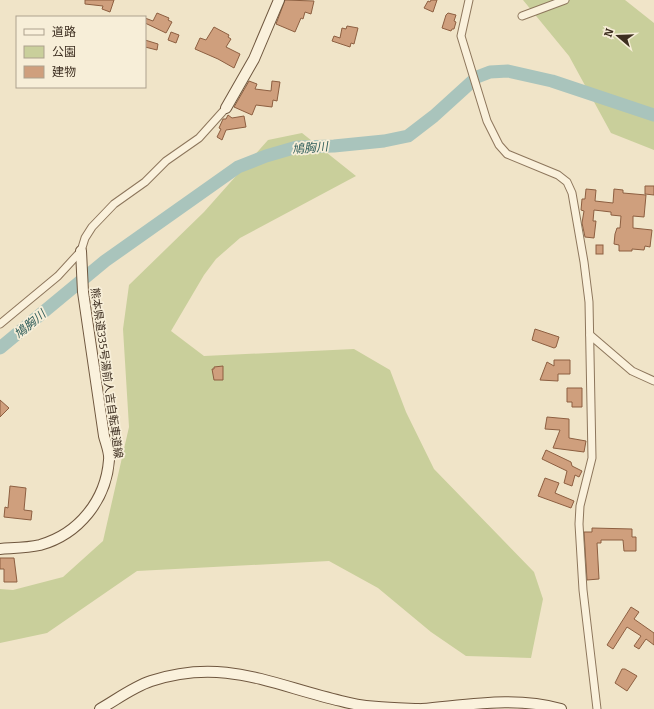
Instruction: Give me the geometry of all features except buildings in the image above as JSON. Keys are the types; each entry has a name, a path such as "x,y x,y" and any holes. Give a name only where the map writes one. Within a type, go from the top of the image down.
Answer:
{"street":[{"path":"0,324 50,285 81,251 85,238 92,227 114,204 145,182 166,161 199,138 226,108 254,58 279,0"},
{"path":"469,0 461,36 490,127 499,145 507,154 558,176 567,182 572,193 584,262 589,302 592,458 580,506 579,524 583,590 597,709"},
{"path":"522,16 564,0"},
{"name":"熊本県道335号湯前人吉自転車道線","path":"0,549 40,545 56,539 84,520 104,486 109,459 104,436 83,292 81,251"},
{"path":"590,335 632,371 654,381"},
{"path":"100,709 150,682 183,673 220,671 249,675 352,704 379,708 421,709 502,701 548,705 561,709"},
{"path":"352,704 362,709"}],"green space":[{"path":"523,0 625,0 654,23 654,150 611,133 569,56"},
{"path":"302,133 356,176 240,238 216,259 204,275 171,331 204,356 354,349 390,370 406,412 434,469 534,572 543,599 531,658 466,656 431,632 378,588 329,561 137,571 47,633 0,643 0,589 13,590 63,577 103,541 129,427 123,329 129,285 204,212 268,140"}],"waterway":[{"name":"鳩胸川","path":"0,348 105,261 238,167 266,156 297,147 334,146 384,141 408,136 434,116 477,77 490,72 508,71 552,81 654,115"}]}
